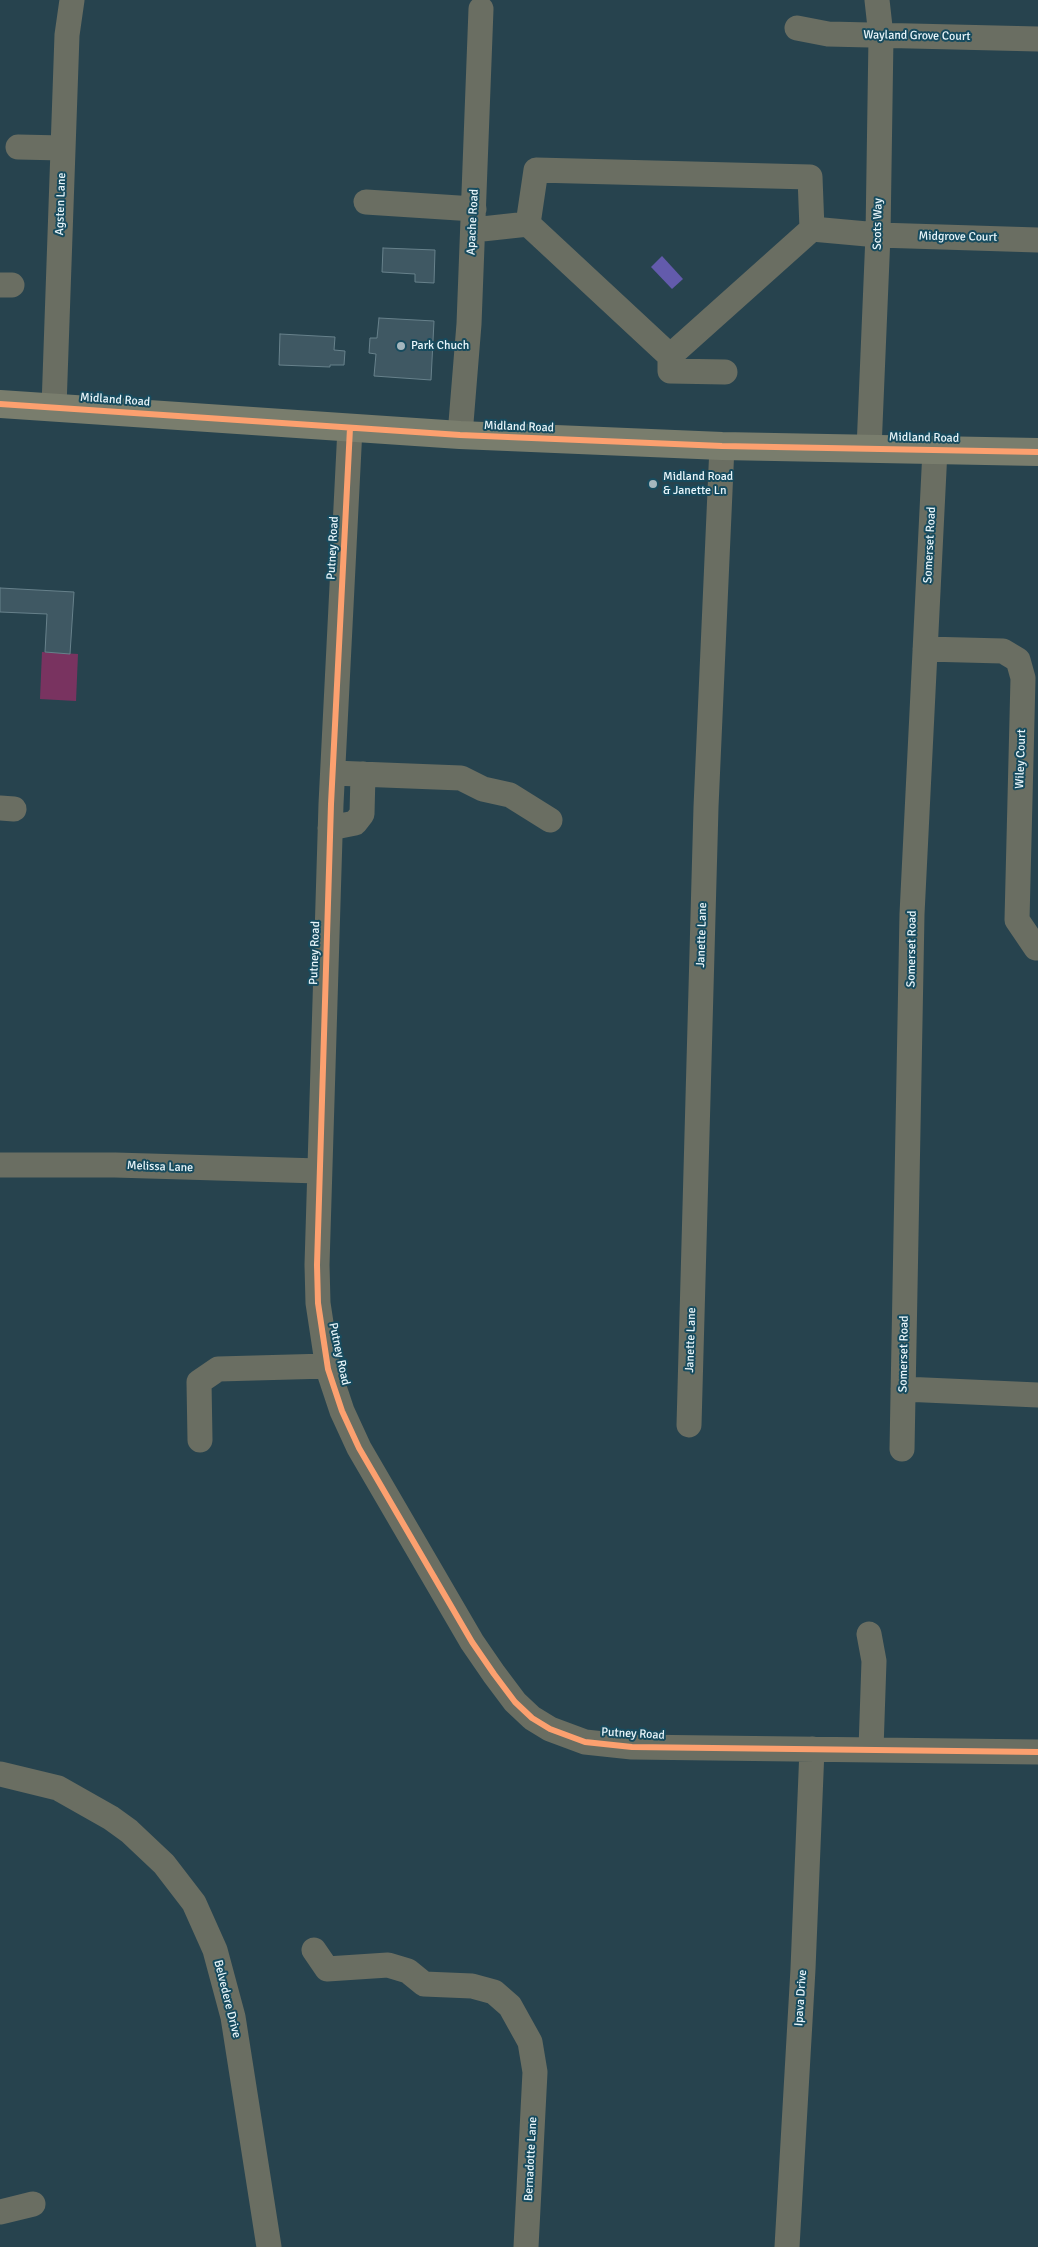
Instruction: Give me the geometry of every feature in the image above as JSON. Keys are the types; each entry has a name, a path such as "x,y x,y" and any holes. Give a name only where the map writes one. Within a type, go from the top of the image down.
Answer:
{"main road":[{"name":"Midland Road","path":"0,404 460,435 722,446 1038,452"}],"street":[{"name":"Agsten Lane","path":"54,407 63,148 68,35 72,0"},
{"name":"Scots Way","path":"869,449 878,235 881,36 877,0"},
{"name":"Apache Road","path":"460,435 474,219 481,8"},
{"name":"Wayland Grove Court","path":"797,28 828,34 1038,39"},
{"path":"18,147 63,148"},
{"path":"528,224 536,170 810,177 812,229 663,366"},
{"path":"366,202 474,219 528,224 663,366 725,372"},
{"name":"Midgrove Court","path":"812,229 878,235 1038,240"},
{"name":"Putney Road","path":"350,428 330,828 319,1171 318,1303 328,1366 342,1411 369,1465 472,1642 509,1695 532,1718 568,1737 609,1746 1038,1752"},
{"name":"Janette Lane","path":"689,1425 706,807 722,446"},
{"name":"Somerset Road","path":"902,1449 912,914 935,450"},
{"name":"Wiley Court","path":"925,649 1003,651 1018,660 1023,678 1017,920 1036,948"},
{"path":"333,773 461,778 483,789 510,795 550,820"},
{"path":"330,828 355,823 362,814 363,774"},
{"name":"Melissa Lane","path":"0,1165 115,1165 319,1171"},
{"path":"200,1440 200,1382 218,1369 328,1366"},
{"path":"903,1388 1038,1395"},
{"path":"869,1634 874,1660 871,1749"},
{"name":"Ipava Drive","path":"787,2247 803,1969 812,1749"},
{"name":"Belvedere Drive","path":"0,1774 58,1788 111,1818 129,1831 164,1864 194,1903 215,1950 234,2017 269,2247"},
{"name":"Bernadotte Lane","path":"314,1950 327,1969 388,1966 408,1971 424,1984 472,1986 494,1992 510,2006 530,2042 535,2072 526,2247"},
{"path":"0,2212 33,2204"}],"shaded area":[{"path":"662,256 683,279 672,289 651,267"},
{"path":"42,652 78,654 76,701 40,699"}],"building":[{"path":"383,248 435,250 434,283 415,282 415,274 382,272"},
{"name":"Park Chuch","path":"379,318 434,321 431,380 374,376 376,354 369,353 370,338 377,338"},
{"path":"280,334 335,337 334,350 345,351 344,365 330,365 330,367 279,365"},
{"path":"0,588 74,592 70,654 45,652 47,614 0,612"}],"cycle path":[{"path":"0,404 460,435 722,446 1038,452"},
{"path":"350,428 331,804 317,1265 318,1303 328,1369 342,1411 359,1448 472,1642 515,1702 532,1718 550,1729 585,1742 632,1747 1038,1752"}],"place":[{"name":"Park Chuch","path":"401,346"},
{"name":"Midland Road & Janette Ln","path":"653,484"}]}
